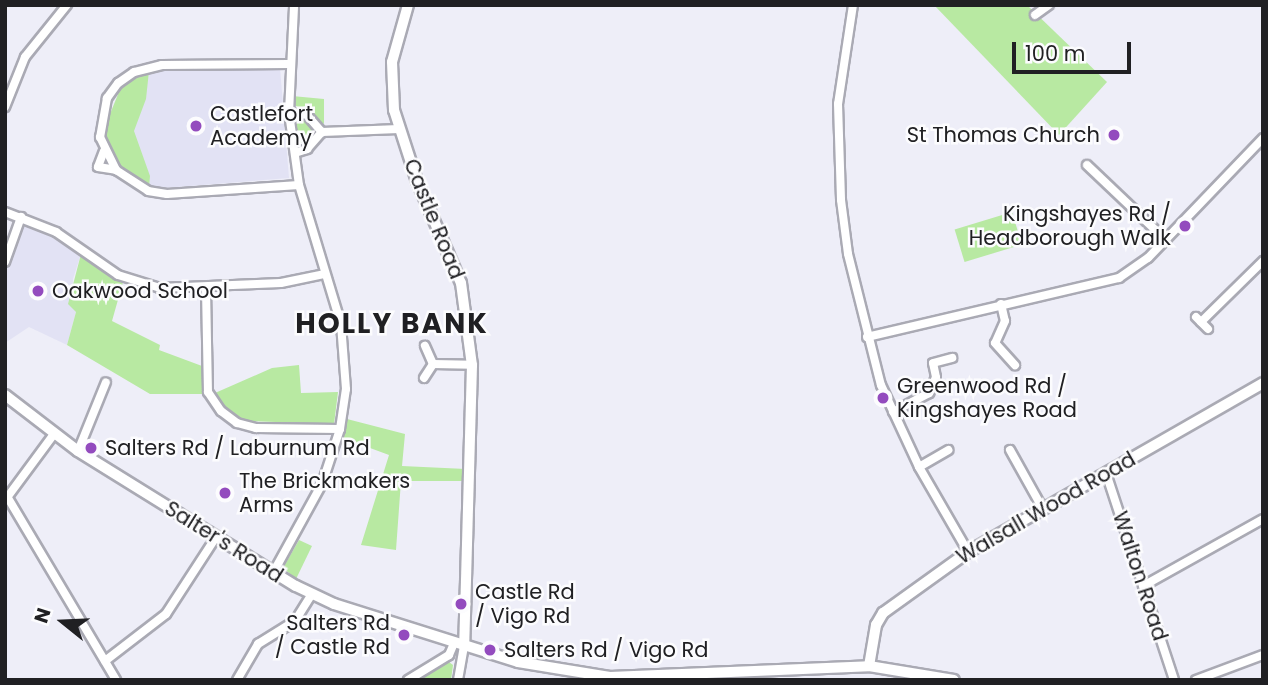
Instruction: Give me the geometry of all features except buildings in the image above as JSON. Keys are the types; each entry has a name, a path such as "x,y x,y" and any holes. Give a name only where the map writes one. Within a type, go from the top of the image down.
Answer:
{"main road":[{"name":"Salter's Road","path":"5,396 78,451 272,573 313,594 554,675 636,679 821,666 869,666 954,680"}],"street":[{"path":"5,107 10,79 34,42 67,5"},
{"path":"272,573 317,495 340,429 345,345 299,186 289,113 289,64 294,5"},
{"name":"Castle Road","path":"408,5 392,62 399,129 461,283 472,365 459,645"},
{"path":"853,5 838,104 838,149 848,254 867,337 893,412 919,467 968,552"},
{"path":"1035,15 1051,7"},
{"path":"289,64 162,65 134,72 107,98 101,119 104,150 116,170 148,191 167,194 299,186"},
{"path":"289,113 307,115 322,132"},
{"path":"295,153 307,149 322,132 399,129"},
{"path":"867,337 1119,278 1166,240 1263,138"},
{"path":"104,150 98,160 100,170 116,170"},
{"path":"1087,164 1166,240"},
{"path":"5,212 57,232 134,282 159,288 206,289 281,284 326,274"},
{"path":"5,262 20,218"},
{"path":"1202,323 1263,261"},
{"path":"206,289 208,392 220,411 237,423 256,428 340,429"},
{"path":"1001,304 1005,321 995,343 1015,365"},
{"path":"425,346 433,363"},
{"path":"893,412 929,393 936,377 933,363 952,358"},
{"path":"433,363 472,365"},
{"path":"424,378 433,363"},
{"path":"78,451 106,382"},
{"name":"Walsall Wood Road","path":"869,666 876,625 883,613 968,552 1263,383"},
{"path":"88,392 99,397"},
{"path":"54,434 7,499 116,680"},
{"path":"919,467 949,450"},
{"path":"1010,450 1043,509"},
{"name":"Walton Road","path":"1106,473 1174,680"},
{"path":"1143,586 1263,519"},
{"path":"105,661 166,614 216,537"},
{"path":"237,680 258,644 295,621 313,594"},
{"path":"408,680 449,655 459,645"},
{"path":"458,680 459,645"},
{"path":"1196,680 1263,655"},
{"path":"821,666 822,680"}],"shaded area":[{"name":"Castlefort Academy","path":"280,68 289,178 165,188 149,187 121,168 106,138 108,119 121,87 135,76 149,71"},
{"name":"Oakwood School","path":"22,221 48,229 81,254 73,279 76,312 67,345 29,327 5,343 5,271"}],"green space":[{"path":"934,5 1027,5 1107,82 1059,135"},
{"path":"149,71 146,99 134,131 150,176 149,187 121,168 106,138 108,119 121,87"},
{"path":"292,96 324,99 324,124 293,104"},
{"path":"304,119 313,122 316,131 313,140 304,143 295,140 292,131 295,122"},
{"path":"1012,212 1022,245 965,262 955,230"},
{"path":"81,254 123,282 112,321 160,345 159,350 202,366 204,394 150,394 67,345 76,312 68,304"},
{"path":"299,365 301,393 338,392 334,424 244,421 228,410 215,393 272,368"},
{"path":"347,419 405,434 402,466 466,469 465,481 401,481 396,550 361,545 389,455 343,438"},
{"path":"299,540 312,546 296,579 283,568"},
{"path":"449,662 453,665 451,680 415,680"}],"place":[{"name":"Castlefort Academy","path":"196,126"},
{"name":"St Thomas Church","path":"1114,135"},
{"name":"Kingshayes Rd / Headborough Walk","path":"1185,226"},
{"name":"Oakwood School","path":"38,291"},
{"name":"Greenwood Rd / Kingshayes Road","path":"883,398"},
{"name":"Salters Rd / Laburnum Rd","path":"91,448"},
{"name":"The Brickmakers Arms","path":"225,493"},
{"name":"Castle Rd / Vigo Rd","path":"461,604"},
{"name":"Salters Rd / Castle Rd","path":"404,635"},
{"name":"Salters Rd / Vigo Rd","path":"490,650"}],"district":[{"name":"HOLLY BANK","path":"392,324"}]}
